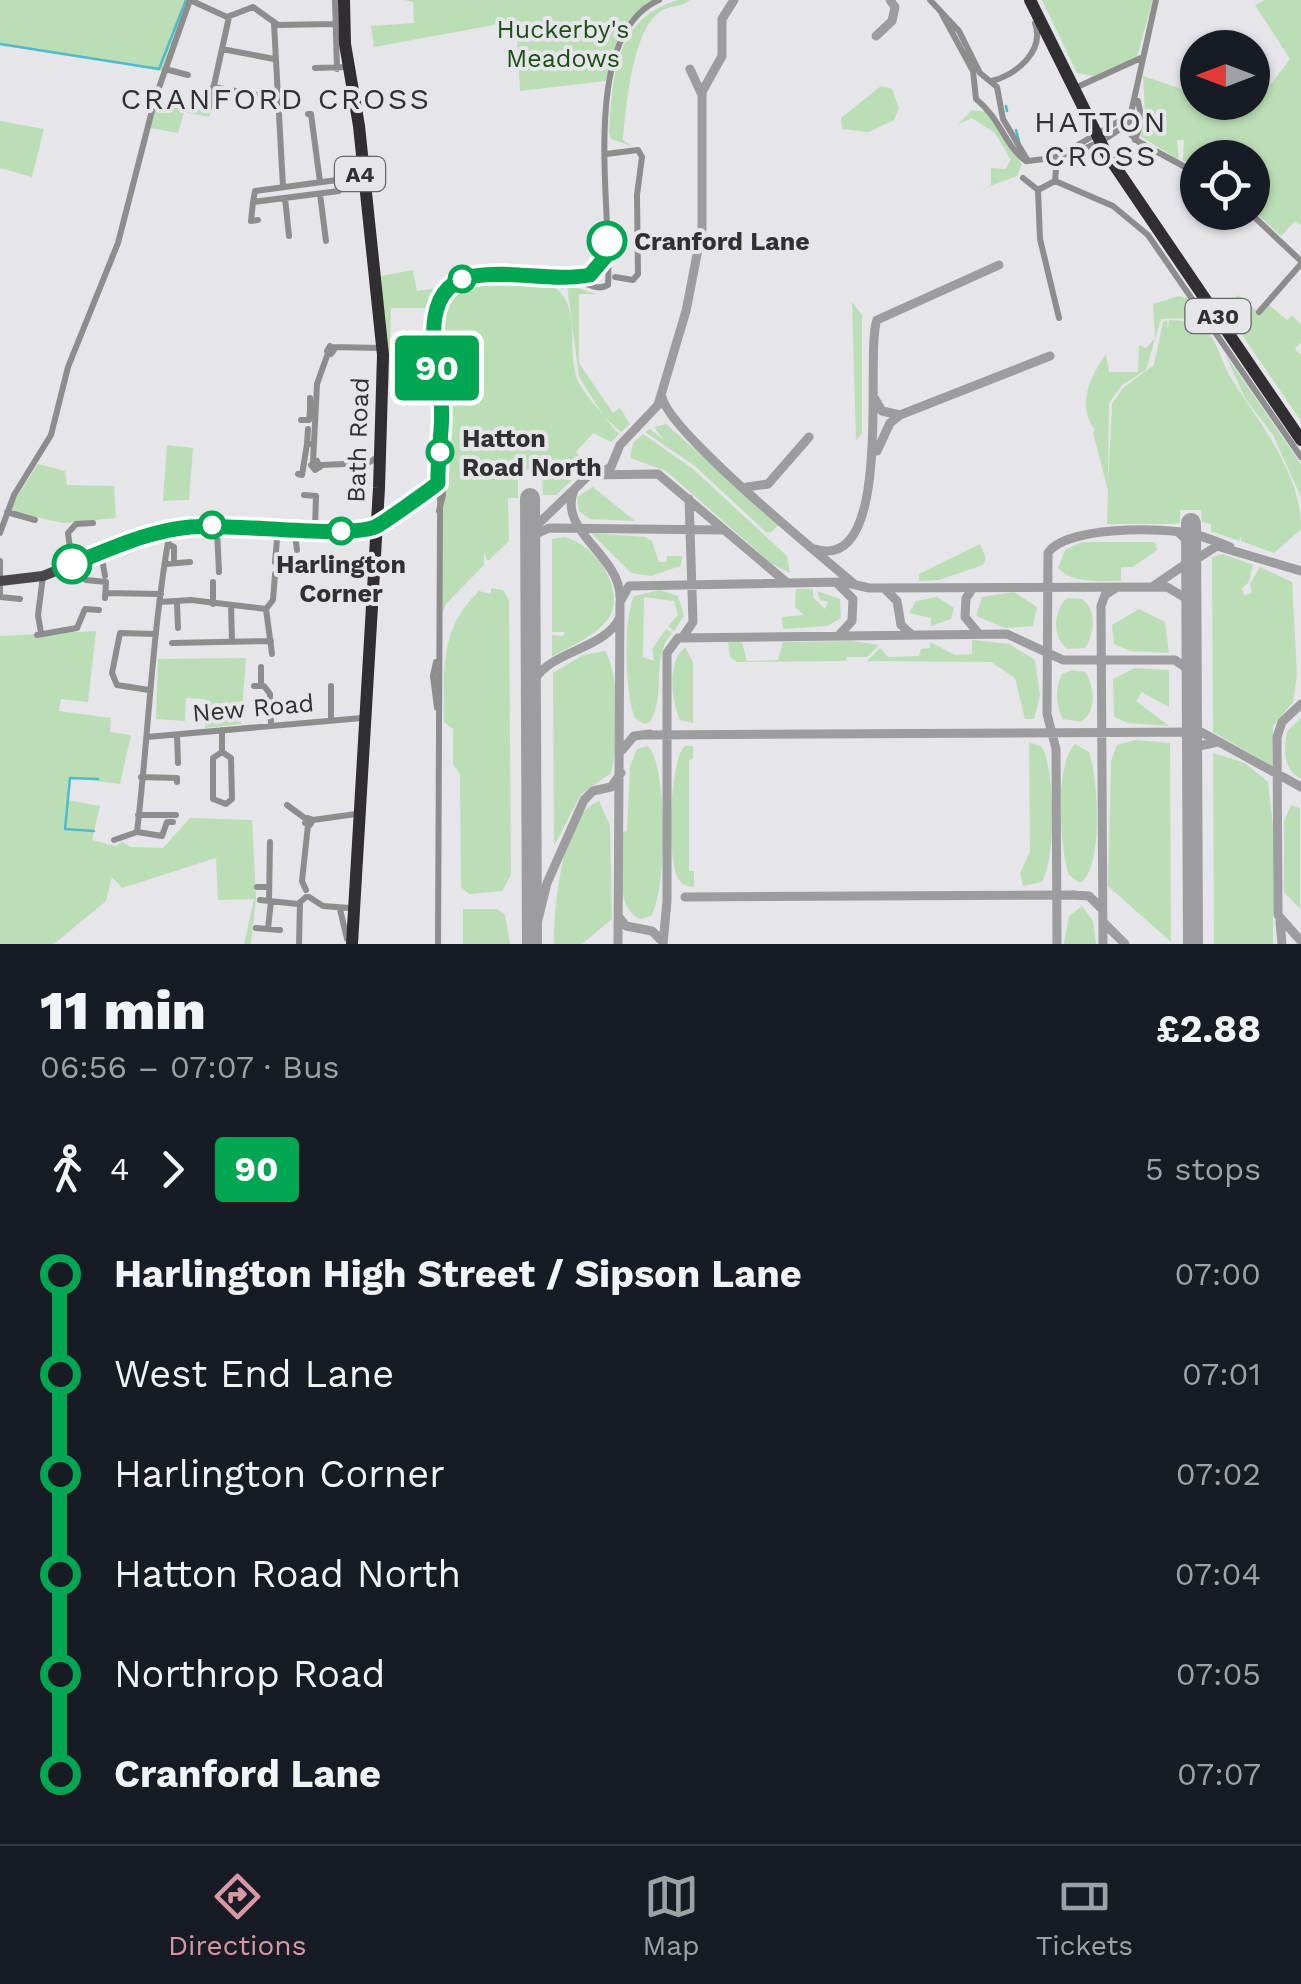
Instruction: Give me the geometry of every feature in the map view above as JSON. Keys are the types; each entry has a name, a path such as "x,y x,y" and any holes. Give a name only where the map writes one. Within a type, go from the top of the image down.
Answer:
{"highway":[{"name":"Bath Road","path":"339,0 343,67 363,182 375,348 378,508 371,532 345,908 349,943"},
{"name":"A30","path":"1030,0 1078,86 1097,139 1301,440"},
{"name":"A30","path":"1097,139 1301,432"},
{"name":"Bath Road","path":"345,908 355,832 350,816 362,718 378,364 375,348"}],"main road":[{"path":"1,588 43,576 101,551 197,527 371,532"}],"street":[{"path":"0,533 7,512 51,435 68,367 118,243 165,68 190,0 229,17 253,7 274,24 333,24"},
{"path":"315,71 343,67 333,24 339,0"},
{"path":"438,944 438,709 433,680 441,308 453,289 483,281 564,280 606,286 612,276 607,255 607,99 621,39 636,14 659,0"},
{"path":"930,0 959,31 980,73 999,94 1006,126 1028,161 1023,178 1038,190 1039,232 1059,318"},
{"path":"985,105 999,94 1008,74 1038,42 1030,0"},
{"path":"1136,140 1142,120 1139,71 1156,0"},
{"path":"942,14 967,56 976,99 985,105 1013,149 1028,161"},
{"path":"209,108 229,17"},
{"path":"274,24 275,98 283,187"},
{"path":"222,49 274,59"},
{"path":"1078,86 1142,58"},
{"path":"165,68 188,75"},
{"path":"1126,68 1139,71"},
{"path":"1078,86 1122,72 1139,71"},
{"path":"975,90 1008,74"},
{"path":"214,87 275,98"},
{"path":"1055,181 1052,161 1059,152 1097,139 1122,125 1138,100"},
{"path":"308,114 312,114 320,182"},
{"path":"1122,125 1136,140 1180,164"},
{"path":"440,391 434,316 442,295 451,285 481,275 595,273 633,280 637,276 637,195 642,182 638,150 606,154"},
{"path":"1028,161 1043,156 1052,161"},
{"path":"252,202 339,191 337,180 255,191 252,202 252,220"},
{"path":"1038,190 1055,181"},
{"path":"1055,181 1112,206 1148,235 1301,457"},
{"path":"338,186 363,182"},
{"path":"320,194 326,240"},
{"path":"284,198 289,236"},
{"path":"1259,312 1301,262 1268,230"},
{"path":"594,286 595,273 607,255"},
{"path":"303,475 311,444 319,373 330,350 341,344 375,348"},
{"path":"301,420 309,420 310,398"},
{"path":"308,430 317,463 373,465"},
{"path":"371,532 392,514 440,488"},
{"path":"371,532 427,493"},
{"path":"427,493 438,508"},
{"path":"304,495 316,496 315,529"},
{"path":"378,508 392,514"},
{"path":"7,512 34,520"},
{"path":"204,512 197,527 217,531 239,528"},
{"path":"72,564 65,534 76,524 91,523 90,537"},
{"path":"275,562 278,527"},
{"path":"294,528 297,550"},
{"path":"217,531 220,572"},
{"path":"137,832 156,634 174,547 167,534"},
{"path":"101,551 106,596 266,608"},
{"path":"0,562 1,588 20,599"},
{"path":"170,564 190,562"},
{"path":"272,654 266,608 273,599 275,574"},
{"path":"43,576 39,634 79,628 83,607 99,610"},
{"path":"89,582 105,579"},
{"path":"212,604 213,582"},
{"path":"177,602 178,628"},
{"path":"231,605 232,641"},
{"path":"149,690 117,685 112,674 120,634 156,634"},
{"path":"172,643 271,641"},
{"path":"270,671 261,669 258,686 270,694 271,726"},
{"path":"331,720 332,686"},
{"name":"New Road","path":"148,737 362,718"},
{"path":"222,730 222,752"},
{"path":"177,735 178,762"},
{"path":"222,752 232,758 229,804 213,801 212,758 222,752"},
{"path":"140,778 177,778 177,782"},
{"path":"286,805 309,822 350,816"},
{"path":"117,838 137,832 159,836 175,818 138,815"},
{"path":"299,944 309,822"},
{"path":"268,929 270,842"},
{"path":"258,857 270,858"},
{"path":"257,887 269,886"},
{"path":"266,901 305,896 323,906 345,908"},
{"path":"256,928 280,930"}],"green space":[{"path":"0,0 189,0 162,71 0,43"},
{"name":"Huckerby's Meadows","path":"404,0 654,0 628,21 606,81 520,91 516,21 374,47 371,26 414,23 413,2"},
{"path":"678,0 690,0 664,9 651,20 637,51 623,140 632,146 611,139 613,90 621,51 641,20"},
{"path":"1042,0 1153,0 1137,57 1094,76 1077,73"},
{"path":"1265,0 1301,0 1301,226 1295,221 1281,236 1270,226 1270,140 1177,140 1179,160 1140,136 1143,128 1156,130 1153,113 1145,113 1143,76 1180,88 1180,120 1270,120 1270,86 1290,59 1255,5"},
{"path":"881,86 892,89 899,108 894,120 869,132 842,129 841,118"},
{"path":"157,102 211,112 209,117 184,112 178,133 150,128"},
{"path":"972,110 987,112 1022,164 1017,176 979,190 991,185 991,168 1005,169 1011,160 995,133 972,118 958,124"},
{"path":"0,121 44,129 32,177 0,168"},
{"path":"413,270 417,291 439,288 431,308 391,308 388,397 381,276"},
{"path":"562,282 564,289 555,287 569,308 579,383 603,415 579,377 567,285 597,294 579,294 579,363 613,413 620,408 630,424 621,432 603,416 619,434 611,442 593,433 576,452 584,461 577,469 580,472 576,476 572,471 572,480 556,495 543,495 542,470 518,470 518,498 508,498 509,541 488,561 484,553 484,565 446,604 442,614 444,304 454,294 482,283"},
{"path":"1238,295 1258,312 1269,305 1287,320 1292,315 1301,325 1301,342 1295,349 1301,355 1301,421 1225,310"},
{"path":"1179,296 1187,298 1205,323 1192,318 1161,319 1146,370 1122,385 1109,403 1108,488 1112,404 1123,388 1154,365 1163,322 1167,320 1168,329 1169,320 1197,322 1214,341 1232,380 1277,450 1294,488 1301,529 1274,553 1241,541 1241,536 1239,541 1211,531 1211,524 1202,522 1201,510 1180,510 1180,523 1107,524 1108,490 1095,430 1086,411 1090,381 1106,354 1109,372 1138,372 1139,345 1146,348 1155,338 1153,304"},
{"path":"852,302 862,315 862,433 856,441"},
{"path":"1225,354 1301,464 1301,497 1273,435 1245,398"},
{"path":"666,424 779,524 772,532 767,533 695,466 645,432 650,429 664,440 654,427"},
{"path":"643,434 693,469 787,556 790,573 771,563 666,471 630,458 633,443"},
{"path":"167,445 193,448 189,500 163,501"},
{"path":"38,464 65,471 67,485 114,486 116,518 63,523 8,511"},
{"path":"593,487 635,521 590,519 579,511 577,497"},
{"path":"591,533 645,537 652,541 659,562 666,562 667,556 683,556 680,566 651,576 631,573"},
{"path":"564,537 586,548 604,568 614,604 599,629 552,657 552,635 563,636 565,632 552,632 552,539"},
{"path":"1082,542 1155,542 1157,550 1133,567 1121,567 1121,581 1087,580 1071,577 1058,568 1065,550"},
{"path":"980,544 986,558 983,565 939,580 919,581 919,574"},
{"path":"1223,554 1253,565 1249,582 1242,588 1244,595 1252,593 1250,584 1260,567 1292,582 1297,675 1293,702 1273,726 1272,766 1213,732 1212,557"},
{"path":"491,588 503,590 509,601 511,875 502,891 469,894 461,887 460,774 453,764 453,729 444,722 446,652 466,605 479,591 491,594"},
{"path":"796,589 813,589 813,597 825,609 828,602 820,600 817,591 840,599 841,618 827,626 783,629 782,617 804,615 795,607"},
{"path":"660,590 678,596 684,616 674,631 668,626 678,615 674,601 644,597 643,657 654,661 652,649 666,629 672,633 662,654 655,711 650,722 644,724 635,718 629,692 628,622 634,596"},
{"path":"1014,592 1037,607 1033,626 1005,628 976,616 982,597"},
{"path":"937,597 954,608 951,619 931,626 931,618 909,613 916,601"},
{"path":"1067,598 1082,599 1090,609 1092,629 1085,648 1067,649 1059,638 1057,617"},
{"path":"1139,609 1165,622 1169,653 1130,651 1114,644 1112,625"},
{"path":"96,631 88,702 61,699 59,711 111,718 110,732 131,735 120,784 70,778 67,800 100,806 92,840 116,846 122,842 131,847 163,848 190,818 252,820 256,898 251,944 244,944 254,899 218,900 216,858 122,888 112,877 106,901 54,944 0,944 0,636"},
{"path":"972,640 1009,644 1035,660 1040,696 1034,719 1025,719 1015,678 991,662 867,661 880,648 888,657 919,656 921,649 930,648 930,642 955,655 972,654"},
{"path":"852,641 879,645 867,657 847,657 846,661 737,662 730,657 728,642 742,642 747,661 778,660 783,642"},
{"path":"685,647 693,662 693,723 680,720 674,702 673,671"},
{"path":"605,651 616,693 611,773 581,794 554,846 553,673 583,655"},
{"path":"246,658 241,724 205,728 205,699 186,698 185,721 156,719 158,659"},
{"path":"1135,668 1169,670 1169,707 1142,692 1136,701 1169,726 1128,723 1114,717 1113,679"},
{"path":"1072,670 1085,672 1091,685 1092,705 1081,722 1063,719 1057,702 1062,674"},
{"path":"1301,718 1301,779 1287,764 1285,752 1287,731"},
{"path":"1135,740 1170,743 1171,942 1108,886 1111,761 1117,745"},
{"path":"1029,742 1042,747 1046,759 1052,835 1042,882 1023,886 1020,873 1030,852"},
{"path":"1075,744 1089,752 1097,822 1093,860 1088,875 1080,883 1069,875 1061,827 1064,769"},
{"path":"648,746 659,778 662,857 656,903 651,916 640,919 626,904 621,867 630,766 637,749"},
{"path":"685,746 693,746 693,759 689,760 689,871 694,871 694,887 680,881 672,855 673,789"},
{"path":"1213,753 1245,763 1268,782 1273,827 1273,944 1214,944"},
{"path":"599,801 610,826 612,919 582,944 554,944 558,887 568,843 586,809"},
{"path":"1291,805 1300,808 1300,909 1284,892 1284,822"},
{"path":"1082,906 1093,921 1096,944 1064,944 1069,916"},
{"path":"463,909 497,909 505,915 510,944 463,944"}],"waterway":[{"path":"0,44 159,69 186,0"},
{"path":"1006,106 1007,111"},
{"path":"1016,130 1019,141"},
{"path":"94,831 65,829 70,778 98,779"}],"taxiway":[{"path":"598,474 611,467 620,445 658,405 686,311 702,229 702,92 722,56 722,19 734,0"},
{"path":"876,36 892,21 895,7 890,0"},
{"path":"690,69 701,93"},
{"path":"815,549 840,548 857,528 867,496 877,320 999,265"},
{"path":"877,451 890,423 900,415 1050,356"},
{"path":"662,397 671,414 717,464 854,584"},
{"path":"875,399 882,411 900,415"},
{"path":"747,487 768,484 809,437"},
{"path":"530,538 535,527 589,475 658,474 786,582"},
{"path":"574,490 574,518 610,568 620,597"},
{"path":"684,635 693,622 689,499"},
{"path":"530,546 536,534 549,528 723,530"},
{"path":"1057,944 1056,749 1047,714 1048,553 1058,544 1093,533 1138,530 1193,534 1230,547"},
{"path":"1180,534 1189,542 1191,564"},
{"path":"1191,591 1195,560 1217,546 1301,571"},
{"path":"1155,585 1196,557"},
{"path":"618,944 620,602 629,586 843,582 869,588 1167,587 1187,599 1191,626"},
{"path":"837,583 853,599 852,621 840,634"},
{"path":"973,588 966,598 965,617 979,634"},
{"path":"1103,944 1101,606 1105,595 1116,588"},
{"path":"886,590 897,601 901,625 911,634"},
{"path":"531,687 548,665 601,638 620,617"},
{"path":"663,944 667,901 667,653 678,638 1007,634 1063,660 1175,660 1185,667 1191,680"},
{"path":"1301,704 1282,722 1277,737 1278,915 1301,941"},
{"path":"645,735 1201,732 1301,787"},
{"path":"622,750 634,736 650,734"},
{"path":"1192,761 1199,746 1218,742"},
{"path":"532,944 547,883 584,800 593,791 611,787 621,773"},
{"path":"1072,895 1089,896 1101,908"},
{"path":"685,897 1075,895"},
{"path":"618,916 626,926 652,931 662,941"},
{"path":"1280,922 1282,944"},
{"path":"1104,923 1125,944"}],"runway":[{"path":"530,498 532,944"},
{"path":"1191,523 1193,944"}],"bus line":[{"name":"90","path":"72,564 152,533 182,528 232,525 340,531 377,526 438,483 440,391 434,316 445,291 460,280 481,275 590,275 607,255 607,241"}],"place":[{"name":"Cranford Lane","path":"607,241"},
{"name":"Hatton Road North","path":"440,452"},
{"name":"Harlington Corner","path":"341,531"}],"district":[{"name":"CRANFORD CROSS","path":"276,98"},
{"name":"HATTON CROSS","path":"1101,138"}]}
